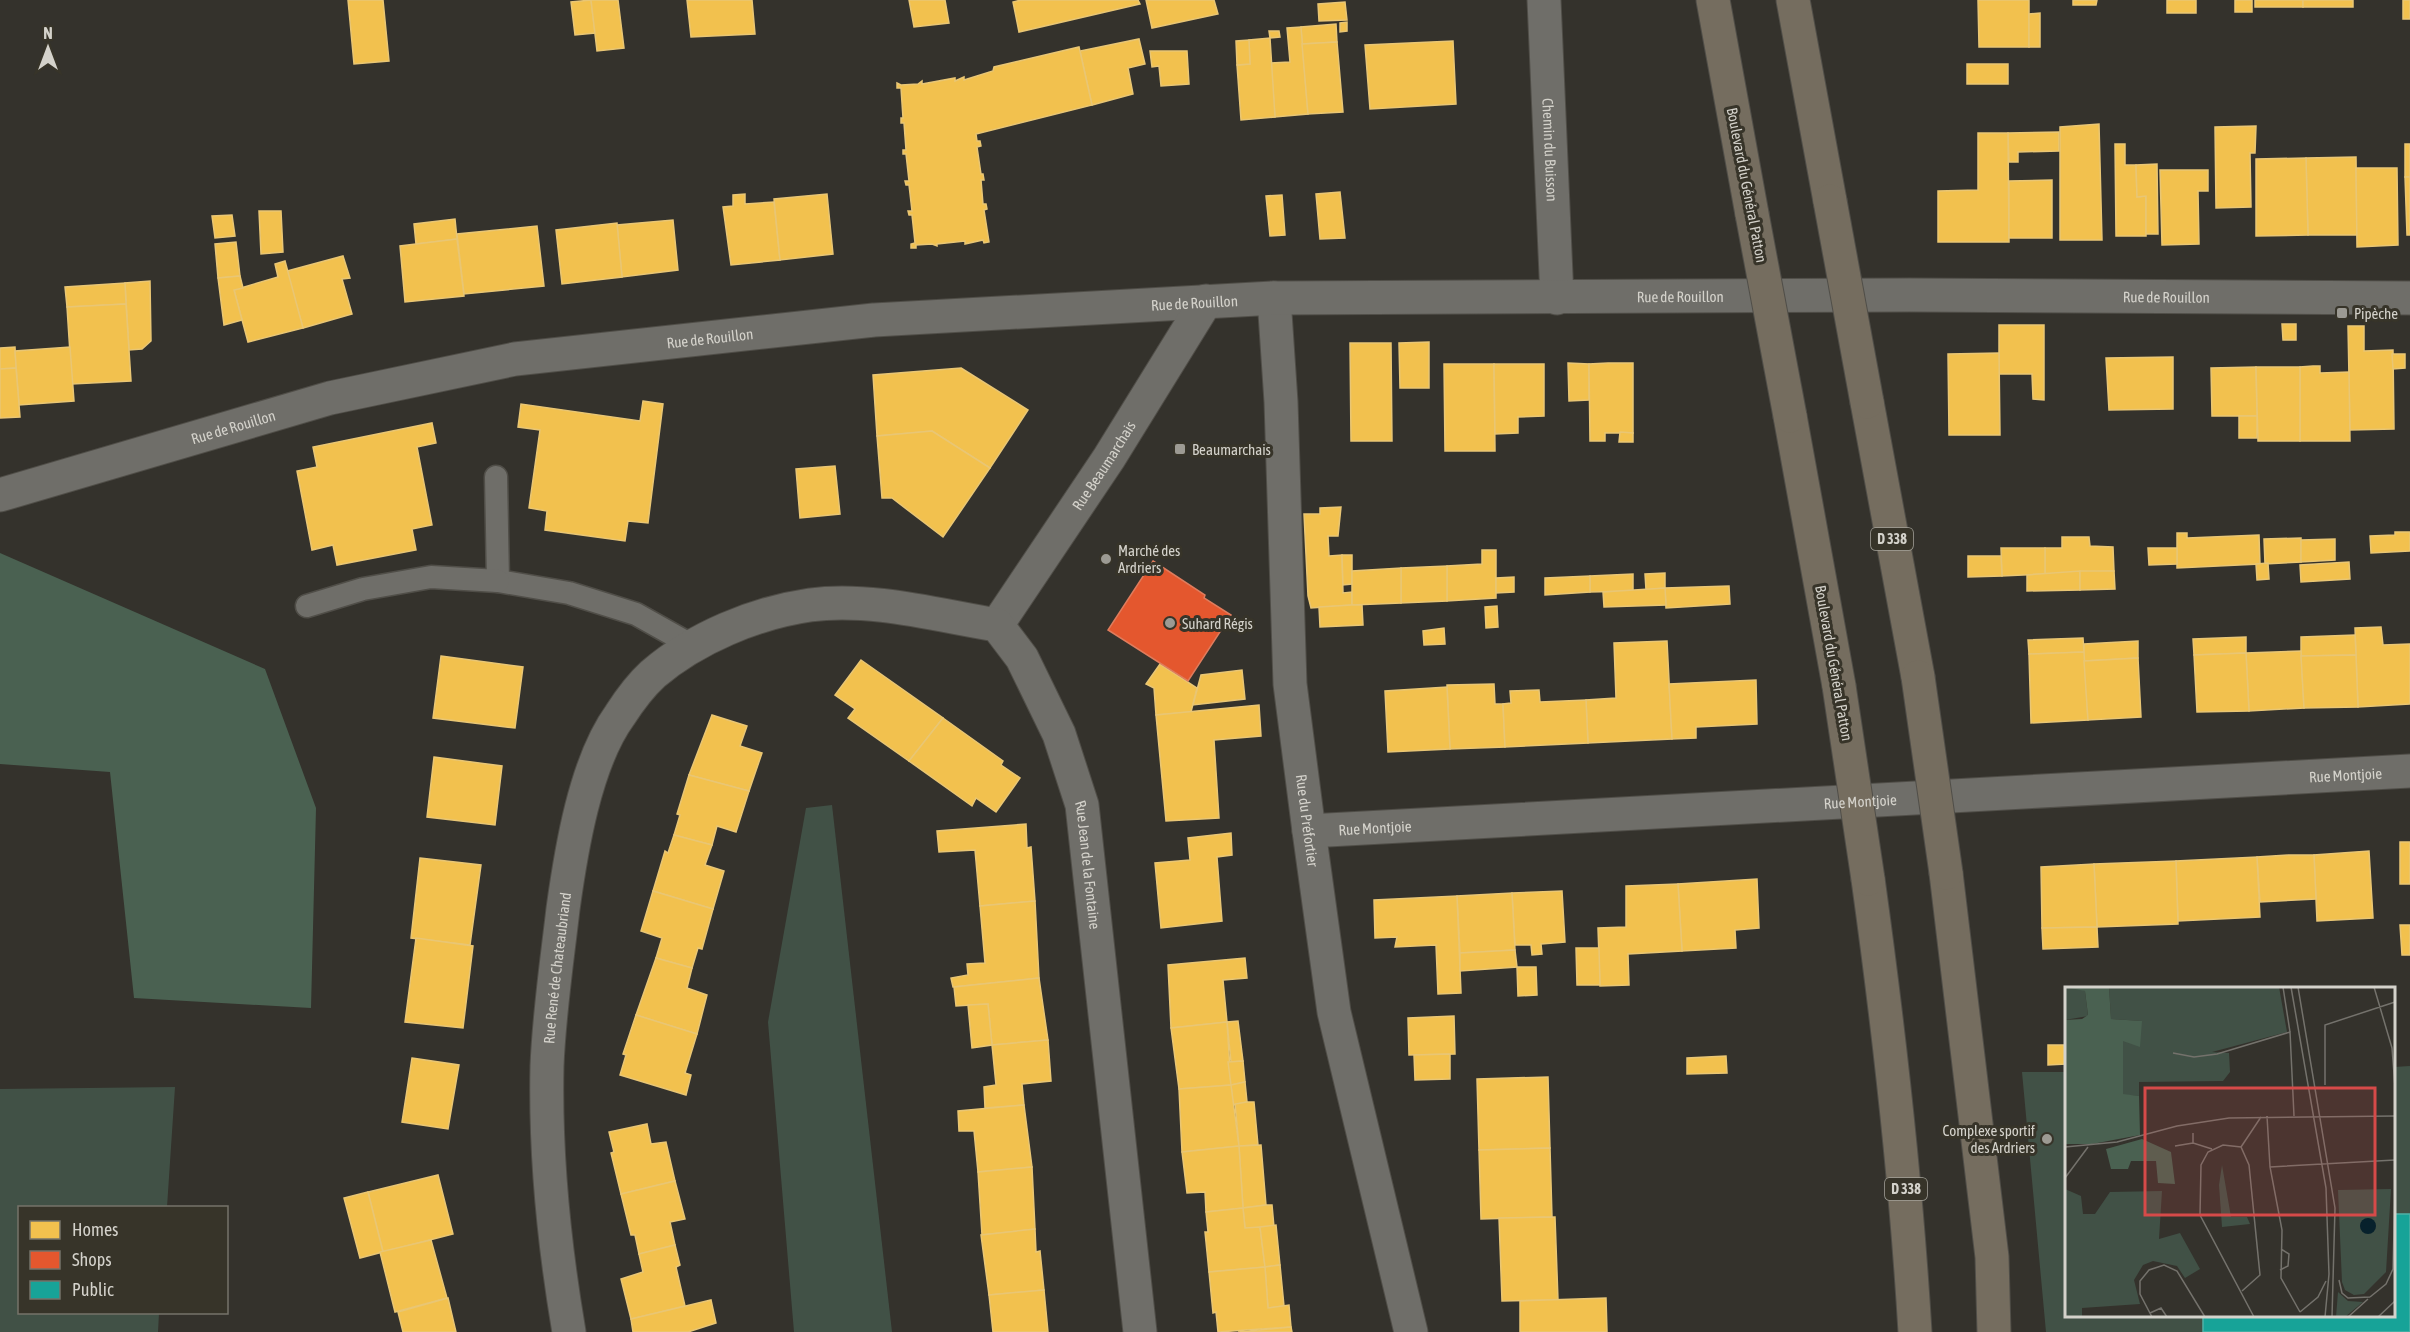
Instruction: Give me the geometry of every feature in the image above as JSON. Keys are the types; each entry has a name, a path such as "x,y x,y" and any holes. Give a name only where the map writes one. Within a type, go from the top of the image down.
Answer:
{"highway":[{"name":"Boulevard du Général Patton","path":"1713,0 1839,686 1893,1057 1908,1214 1916,1332"},
{"name":"D 338","path":"1793,0 1918,677 1946,873 1992,1257 1994,1332"}],"street":[{"name":"Chemin du Buisson","path":"1544,0 1557,298"},
{"name":"Rue de Rouillon","path":"0,495 330,398 515,359 874,320 1274,298 1910,295 2410,298"},
{"name":"Rue du Préfortier","path":"1274,298 1281,402 1290,684 1309,831 1334,1012 1411,1332"},
{"name":"Rue Beaumarchais","path":"997,625 1109,458 1206,301"},
{"name":"Rue René de Chateaubriand","path":"569,1332 559,1271 550,1185 547,1065 570,859 582,805 599,756 618,717 652,675 693,646 755,618 810,605 862,603 997,625"},
{"name":"Rue Jean de la Fontaine","path":"997,625 1022,658 1054,725 1082,805 1140,1332"},
{"name":"Rue Montjoie","path":"1309,831 2410,771"}],"lane":[{"path":"496,477 498,581"},
{"path":"307,606 363,589 431,577 498,581 568,593 636,614 693,646"}],"green space":[{"path":"0,553 265,669 316,808 311,1008 134,998 110,772 0,764"},
{"path":"832,805 892,1332 794,1332 768,1022 806,808"},
{"name":"Complexe sportif des Ardriers","path":"2410,1066 2410,1332 2046,1332 2022,1072 2065,1072 2065,1317 2395,1317 2395,1067"},
{"path":"175,1087 167,1206 18,1206 18,1314 159,1314 158,1332 0,1332 0,1089"}],"building: Homes":[{"path":"348,0 383,0 389,61 354,64"},
{"path":"591,0 595,33 575,35 571,2"},
{"path":"591,0 618,0 624,48 597,51"},
{"path":"687,0 752,0 755,34 691,37"},
{"path":"909,0 945,0 949,23 914,27"},
{"path":"1021,0 1138,0 1140,4 1019,32 1013,2"},
{"path":"1146,0 1214,0 1218,14 1152,28"},
{"path":"1978,0 2029,0 2029,47 1979,47"},
{"path":"2073,0 2097,0 2096,5 2073,5"},
{"path":"2167,0 2196,0 2196,13 2167,13"},
{"path":"2235,0 2252,0 2252,12 2235,12"},
{"path":"2255,0 2303,0 2303,7 2255,7"},
{"path":"2303,0 2353,0 2353,7 2303,7"},
{"path":"2403,0 2410,0 2410,19 2403,19"},
{"path":"1345,2 1347,20 1319,21 1318,4"},
{"path":"2040,13 2040,47 2029,47 2029,14"},
{"path":"1347,22 1347,31 1340,32 1340,23"},
{"path":"1336,24 1337,42 1302,44 1301,27"},
{"path":"1301,27 1308,114 1275,117 1271,63 1290,62 1287,28"},
{"path":"1269,31 1279,31 1280,37 1270,38"},
{"path":"1270,38 1275,117 1241,120 1237,65 1250,64 1249,40"},
{"path":"1139,39 1145,64 1128,68 1133,94 1092,105 1080,51"},
{"path":"1249,40 1250,64 1237,65 1236,41"},
{"path":"1453,41 1456,104 1370,109 1365,45"},
{"path":"1337,42 1343,112 1308,114 1302,44"},
{"path":"1079,47 1092,105 976,134 981,146 977,147 984,180 981,180 983,204 986,204 987,209 984,210 989,242 984,243 983,240 965,244 965,241 937,244 937,246 916,245 916,248 911,248 911,244 915,243 912,215 909,215 908,211 912,211 909,185 906,185 905,181 909,181 906,154 903,154 903,150 906,150 904,123 901,123 901,118 903,118 901,88 897,88 897,83 901,85 918,84 922,81 922,84 955,78 955,81 964,77 964,80 993,71 994,67"},
{"path":"1150,51 1187,51 1189,84 1161,86 1159,66 1152,67"},
{"path":"1967,64 2008,64 2008,84 1967,84"},
{"path":"2099,124 2102,240 2060,240 2060,127"},
{"path":"2256,126 2255,153 2250,153 2251,207 2216,208 2215,127"},
{"path":"2059,132 2059,151 2018,152 2018,162 2009,162 2008,133"},
{"path":"1978,133 2008,133 2009,242 1938,242 1938,191 1978,190"},
{"path":"2115,144 2125,144 2125,165 2136,165 2137,197 2146,196 2146,236 2116,236"},
{"path":"2405,144 2410,144 2410,177 2405,177"},
{"path":"2356,157 2357,235 2308,235 2306,158"},
{"path":"2306,158 2308,235 2256,236 2256,159"},
{"path":"2157,164 2158,234 2146,234 2146,196 2137,197 2136,165"},
{"path":"2356,168 2397,168 2398,245 2357,247"},
{"path":"2160,170 2208,170 2208,191 2198,191 2199,244 2162,245"},
{"path":"2405,177 2410,177 2410,235 2407,235"},
{"path":"2052,180 2052,238 2009,238 2009,181"},
{"path":"1340,192 1345,238 1320,239 1316,194"},
{"path":"745,194 745,204 774,202 780,260 731,265 723,207 733,206 733,195"},
{"path":"827,194 833,254 780,260 774,199"},
{"path":"1282,195 1285,235 1270,236 1266,196"},
{"path":"259,211 281,211 283,252 261,254"},
{"path":"232,215 235,236 215,238 212,216"},
{"path":"455,219 457,239 416,244 414,224"},
{"path":"673,220 678,270 622,277 617,225"},
{"path":"617,223 622,277 562,284 556,230"},
{"path":"537,226 544,286 464,294 457,234"},
{"path":"457,239 464,296 405,302 400,246"},
{"path":"236,242 240,276 218,278 215,244"},
{"path":"343,256 350,278 342,279 352,314 303,328 287,271"},
{"path":"285,261 303,328 248,342 234,290 278,277 275,264"},
{"path":"240,276 243,288 234,290 242,320 224,325 218,278"},
{"path":"150,281 151,341 142,349 129,350 125,283"},
{"path":"125,283 126,304 67,307 65,287"},
{"path":"126,304 131,381 72,384 67,307"},
{"path":"2282,324 2296,324 2296,340 2283,340"},
{"path":"1999,325 2044,325 2044,400 2033,399 2032,374 1999,374"},
{"path":"2348,326 2364,326 2364,351 2393,350 2394,429 2350,430"},
{"path":"1429,342 1429,388 1400,388 1399,343"},
{"path":"1350,343 1391,343 1392,441 1351,441"},
{"path":"15,347 16,368 0,369 0,348"},
{"path":"70,347 74,401 19,405 15,351"},
{"path":"1999,353 2000,435 1949,435 1948,354"},
{"path":"2392,354 2405,354 2405,368 2393,369"},
{"path":"2173,357 2173,409 2109,410 2106,358"},
{"path":"1568,363 1589,364 1589,400 1569,401"},
{"path":"1633,363 1633,433 1605,433 1605,441 1590,441 1589,364"},
{"path":"1444,364 1494,364 1495,451 1445,451"},
{"path":"1494,364 1544,364 1544,416 1518,417 1518,433 1495,434"},
{"path":"2320,366 2320,373 2349,372 2350,441 2300,441 2300,367"},
{"path":"2256,367 2257,416 2212,416 2211,368"},
{"path":"2256,367 2300,367 2300,441 2258,441"},
{"path":"16,368 20,417 0,418 0,369"},
{"path":"961,368 1028,410 990,468 932,431 877,436 873,375"},
{"path":"643,401 663,404 648,523 628,521 625,541 545,530 547,511 529,508 540,430 518,427 521,404 640,421"},
{"path":"2239,416 2257,416 2257,438 2239,438"},
{"path":"432,423 436,443 417,447 432,525 412,529 416,550 337,565 333,545 312,550 297,471 317,467 313,447"},
{"path":"932,431 990,468 943,537 892,498 882,498 877,436"},
{"path":"1620,432 1633,433 1633,442 1619,442"},
{"path":"835,466 840,514 800,518 796,469"},
{"path":"1341,507 1338,536 1328,536 1329,556 1342,555 1343,593 1352,592 1352,605 1311,608 1308,596 1304,514 1320,514 1320,508"},
{"path":"2395,532 2410,532 2410,551 2371,553 2370,536 2395,535"},
{"path":"2177,533 2187,533 2187,538 2259,535 2260,564 2177,568"},
{"path":"2062,537 2089,537 2090,546 2113,547 2114,571 2045,574 2045,548 2062,548"},
{"path":"2301,538 2301,562 2265,564 2264,539"},
{"path":"2335,539 2335,560 2301,562 2301,540"},
{"path":"2001,548 2045,548 2045,574 2002,576"},
{"path":"2148,548 2177,548 2177,564 2149,565"},
{"path":"1482,550 1496,550 1496,598 1447,601 1447,566 1482,564"},
{"path":"1342,555 1352,555 1352,584 1343,585"},
{"path":"1968,556 2001,556 2002,576 1968,577"},
{"path":"2349,562 2350,579 2301,582 2300,565"},
{"path":"2268,563 2269,579 2257,580 2256,564"},
{"path":"1447,566 1447,601 1401,603 1401,568"},
{"path":"1401,568 1401,603 1352,605 1352,571"},
{"path":"2080,571 2080,590 2027,591 2027,575"},
{"path":"2080,571 2114,571 2115,589 2080,590"},
{"path":"1665,573 1665,588 1646,590 1645,574"},
{"path":"1633,574 1633,591 1590,592 1590,576"},
{"path":"1590,576 1590,592 1545,595 1545,578"},
{"path":"1514,577 1514,592 1496,593 1496,578"},
{"path":"1729,586 1730,604 1666,608 1665,588"},
{"path":"1665,588 1666,605 1604,607 1603,592"},
{"path":"1362,605 1363,625 1320,627 1319,607"},
{"path":"1497,606 1498,627 1486,628 1485,607"},
{"path":"2381,627 2383,645 2410,644 2410,704 2358,707 2355,628"},
{"path":"1444,628 1445,644 1424,645 1423,631"},
{"path":"2355,635 2356,655 2301,656 2301,637"},
{"path":"2246,637 2246,653 2194,655 2193,639"},
{"path":"2083,638 2084,652 2029,654 2028,640"},
{"path":"1667,641 1672,739 1588,743 1586,700 1616,698 1614,643"},
{"path":"2138,641 2138,658 2084,661 2084,644"},
{"path":"2301,651 2304,708 2249,711 2246,653"},
{"path":"2084,652 2088,720 2031,723 2029,654"},
{"path":"2246,653 2249,711 2197,712 2194,655"},
{"path":"2356,655 2358,707 2304,708 2301,656"},
{"path":"441,656 523,667 515,728 433,718"},
{"path":"2138,658 2141,717 2088,720 2084,661"},
{"path":"861,660 943,718 909,761 848,718 855,709 835,695"},
{"path":"1160,664 1197,688 1191,712 1156,715 1154,688 1146,684"},
{"path":"1242,670 1245,699 1193,705 1201,675"},
{"path":"1756,680 1757,724 1696,727 1696,738 1672,739 1669,684"},
{"path":"1494,684 1495,704 1503,704 1505,747 1450,749 1447,685"},
{"path":"1447,687 1450,749 1388,752 1385,691"},
{"path":"1539,690 1540,702 1586,700 1588,743 1505,747 1503,704 1511,703 1510,691"},
{"path":"1259,705 1261,736 1214,740 1219,818 1166,821 1156,715"},
{"path":"712,715 747,726 740,746 762,753 749,791 689,775"},
{"path":"943,718 1003,761 1001,765 1020,778 996,812 976,798 972,806 909,761"},
{"path":"434,757 502,766 495,825 427,817"},
{"path":"689,775 749,791 736,832 717,826 712,845 674,835 680,815 677,814"},
{"path":"1026,824 1027,848 1031,847 1035,901 980,906 975,850 939,852 937,831"},
{"path":"1231,833 1232,855 1217,857 1222,921 1161,928 1155,863 1190,860 1188,838"},
{"path":"674,835 712,845 705,865 724,871 713,909 653,891 665,851 668,853"},
{"path":"2400,842 2410,842 2410,884 2400,884"},
{"path":"2369,851 2373,918 2317,921 2314,855"},
{"path":"2314,855 2316,899 2260,902 2257,857"},
{"path":"2257,857 2260,917 2178,921 2176,861"},
{"path":"420,858 481,865 470,945 411,938"},
{"path":"2176,861 2178,924 2097,927 2094,864"},
{"path":"2094,864 2097,927 2042,928 2041,867"},
{"path":"1757,879 1759,928 1735,930 1736,948 1682,951 1678,884"},
{"path":"1678,884 1682,951 1628,954 1629,985 1600,986 1598,928 1626,927 1626,886"},
{"path":"653,891 713,909 702,949 698,948 692,968 656,958 662,938 641,931"},
{"path":"1562,891 1565,942 1541,944 1542,954 1532,955 1531,945 1515,945 1512,893"},
{"path":"1512,893 1515,950 1460,953 1457,896"},
{"path":"1457,896 1461,993 1438,994 1436,945 1395,947 1397,937 1375,938 1374,900"},
{"path":"1035,901 1039,978 953,987 951,978 968,975 967,964 985,963 980,906"},
{"path":"2400,925 2410,925 2410,955 2402,955"},
{"path":"2097,927 2098,947 2043,949 2042,928"},
{"path":"416,938 473,946 463,1028 405,1022"},
{"path":"1576,948 1599,948 1600,985 1577,985"},
{"path":"1515,950 1517,967 1460,971 1460,953"},
{"path":"656,958 692,968 687,988 707,995 697,1034 636,1015"},
{"path":"1245,958 1247,978 1223,980 1227,1022 1171,1028 1168,965"},
{"path":"1517,967 1536,967 1537,995 1518,996"},
{"path":"1039,978 1048,1040 992,1045 988,1004 956,1006 954,987"},
{"path":"988,1004 992,1045 972,1048 968,1005"},
{"path":"636,1015 697,1034 685,1073 691,1075 686,1095 620,1075 626,1055 623,1054"},
{"path":"1454,1016 1455,1054 1409,1055 1408,1018"},
{"path":"1238,1021 1243,1061 1231,1062 1227,1022"},
{"path":"1227,1022 1231,1085 1179,1089 1171,1028"},
{"path":"1048,1040 1051,1081 1022,1084 1024,1105 985,1108 984,1087 996,1085 992,1045"},
{"path":"2048,1045 2065,1045 2065,1064 2048,1065"},
{"path":"1450,1054 1450,1079 1415,1080 1414,1055"},
{"path":"1726,1056 1727,1073 1687,1074 1687,1058"},
{"path":"412,1058 459,1065 448,1129 402,1122"},
{"path":"1243,1061 1245,1082 1231,1085 1228,1062"},
{"path":"1548,1077 1550,1148 1479,1150 1477,1079"},
{"path":"1245,1082 1247,1102 1233,1105 1231,1085"},
{"path":"1231,1085 1239,1146 1182,1152 1179,1089"},
{"path":"1254,1102 1258,1145 1239,1146 1235,1104"},
{"path":"1024,1105 1032,1167 978,1172 974,1131 959,1131 958,1111"},
{"path":"647,1124 651,1144 666,1142 675,1181 621,1194 611,1153 614,1152 609,1132"},
{"path":"1261,1145 1266,1205 1243,1208 1239,1146"},
{"path":"1239,1146 1243,1208 1206,1212 1205,1192 1187,1193 1182,1152"},
{"path":"1550,1148 1552,1217 1481,1219 1479,1150"},
{"path":"1032,1167 1035,1229 982,1235 978,1172"},
{"path":"438,1175 453,1234 383,1252 368,1192"},
{"path":"675,1181 685,1219 670,1222 675,1245 639,1254 635,1235 631,1235 621,1194"},
{"path":"368,1192 383,1252 360,1258 344,1198"},
{"path":"1272,1205 1274,1227 1245,1228 1243,1208"},
{"path":"1243,1208 1245,1228 1260,1227 1265,1267 1209,1272 1205,1232 1208,1232 1206,1212"},
{"path":"1555,1217 1558,1300 1502,1301 1499,1218"},
{"path":"1276,1225 1280,1265 1265,1267 1260,1227"},
{"path":"1035,1229 1036,1252 1040,1251 1044,1290 989,1295 981,1235"},
{"path":"431,1240 447,1298 395,1312 380,1252"},
{"path":"675,1245 680,1265 676,1267 685,1306 631,1319 621,1279 643,1272 639,1254"},
{"path":"1280,1265 1284,1306 1268,1308 1265,1267"},
{"path":"1265,1267 1268,1308 1289,1305 1291,1327 1218,1332 1216,1312 1213,1313 1209,1272"},
{"path":"1044,1290 1048,1332 993,1332 989,1295"},
{"path":"448,1298 456,1332 403,1332 398,1312"},
{"path":"1606,1298 1607,1332 1520,1332 1520,1301"},
{"path":"711,1300 716,1323 688,1332 633,1332 631,1319"},
{"path":"1291,1327 1292,1332 1238,1332"}],"building: Shops":[{"name":"Suhard Régis","path":"1153,561 1231,615 1188,681 1108,630"}],"building: Public":[{"path":"2395,1214 2410,1214 2410,1332 2203,1332 2203,1317 2395,1317"}],"place":[{"name":"Pipèche","path":"2342,313"},
{"name":"Beaumarchais","path":"1180,449"},
{"name":"Marché des Ardriers","path":"1106,559"},
{"name":"Suhard Régis","path":"1170,623"},
{"name":"Complexe sportif des Ardriers","path":"2047,1139"}]}
